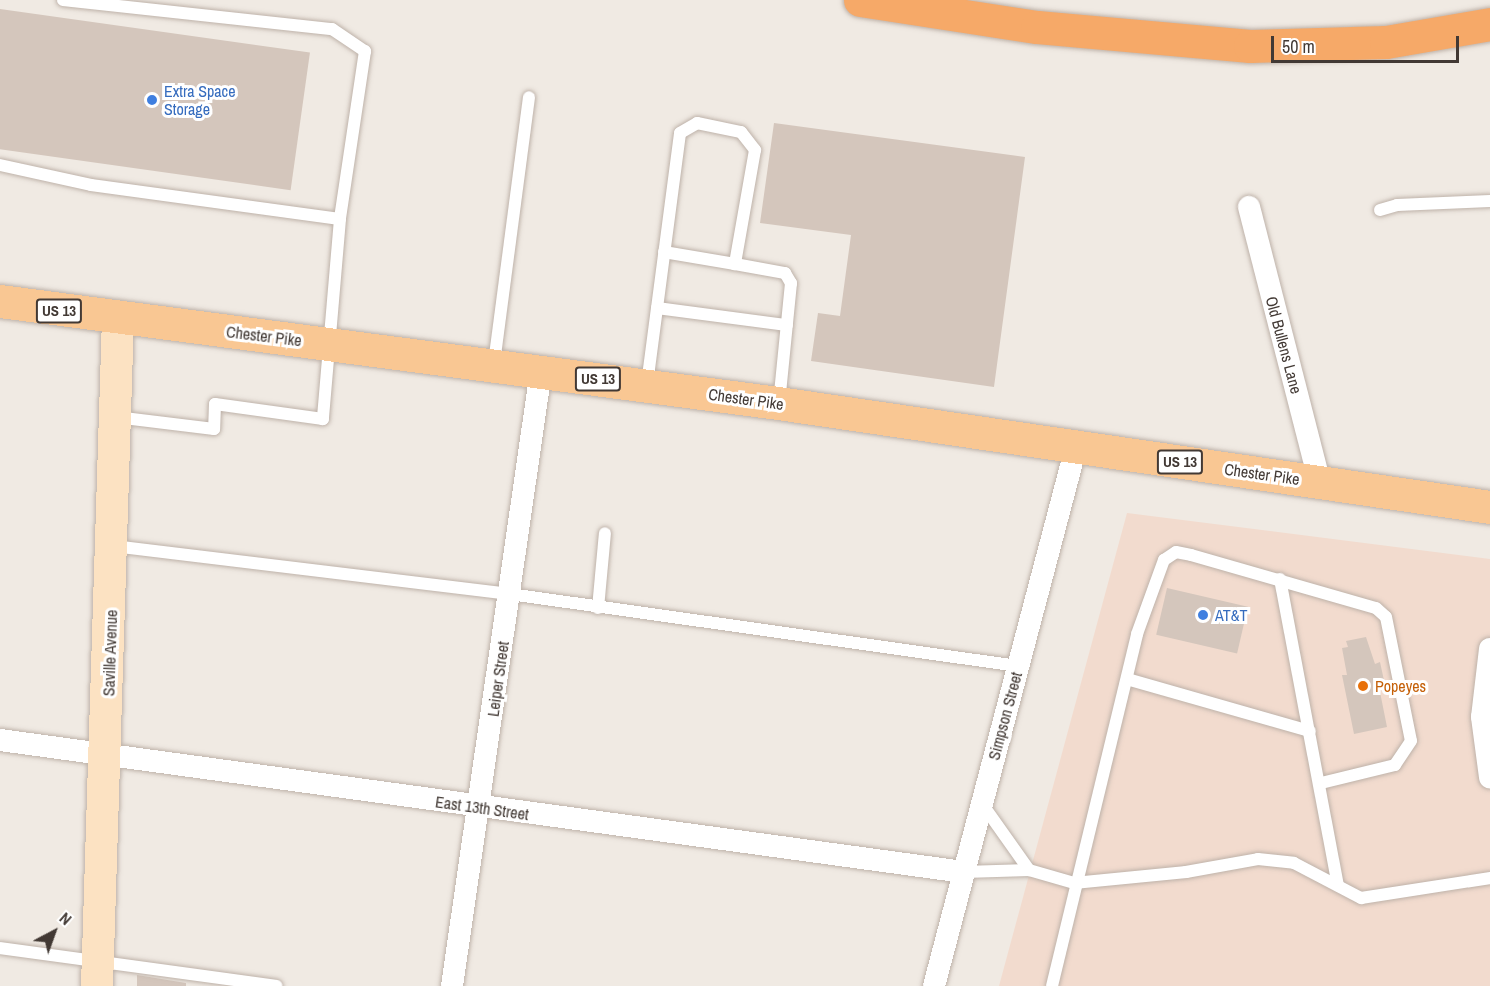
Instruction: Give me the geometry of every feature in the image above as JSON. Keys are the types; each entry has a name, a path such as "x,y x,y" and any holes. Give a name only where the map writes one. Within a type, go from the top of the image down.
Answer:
{"highway":[{"path":"860,0 1037,27 1250,46 1386,42 1490,24"}],"main road":[{"name":"Chester Pike","path":"0,301 118,319 494,364 778,403 1490,507"}],"street":[{"name":"Old Bullens Lane","path":"1249,207 1320,483"},
{"name":"Saville Avenue","path":"97,974 107,756 118,319"},
{"name":"Leiper Street","path":"452,986 541,371"},
{"name":"Simpson Street","path":"934,986 1076,447"},
{"path":"1490,650 1482,717 1490,777"},
{"name":"East 13th Street","path":"0,740 964,872"}],"lane":[{"path":"63,0 332,29 365,51 340,219 332,344 323,419 215,404 214,429 116,417"},
{"path":"494,364 529,97"},
{"path":"647,385 680,133 697,123 741,132 755,150 735,264"},
{"path":"0,165 91,185 340,219"},
{"path":"1380,210 1397,205 1490,201"},
{"path":"664,252 785,273 791,283 778,403"},
{"path":"657,308 787,325"},
{"path":"598,608 604,533"},
{"path":"113,546 510,594 1018,666"},
{"path":"1052,986 1074,883 1127,679 1154,577 1164,560 1183,554 1280,579 1376,608 1386,617 1411,741 1395,765 1321,783"},
{"path":"1280,579 1321,783 1338,885"},
{"path":"1127,679 1310,731"},
{"path":"982,802 1029,870"},
{"path":"964,872 1029,870 1074,883 1186,872 1258,859 1294,863 1361,898 1490,878"},
{"path":"0,948 97,974 276,986"}],"shaded area":[{"path":"1127,513 1490,559 1490,986 999,986"}],"building":[{"name":"Extra Space Storage","path":"0,9 310,53 291,190 0,149"},
{"path":"774,123 1025,157 994,387 811,361 818,313 840,316 851,235 760,223"},
{"name":"AT&T","path":"1167,588 1248,607 1237,653 1156,635"},
{"name":"Popeyes","path":"1366,637 1375,664 1380,662 1385,685 1379,687 1387,727 1354,734 1342,675 1347,675 1342,648 1348,647 1346,641"},
{"path":"137,975 186,983 186,986 137,986"}],"place":[{"name":"Extra Space Storage","path":"152,100"},
{"name":"AT&T","path":"1203,615"},
{"name":"Popeyes","path":"1363,686"}]}
